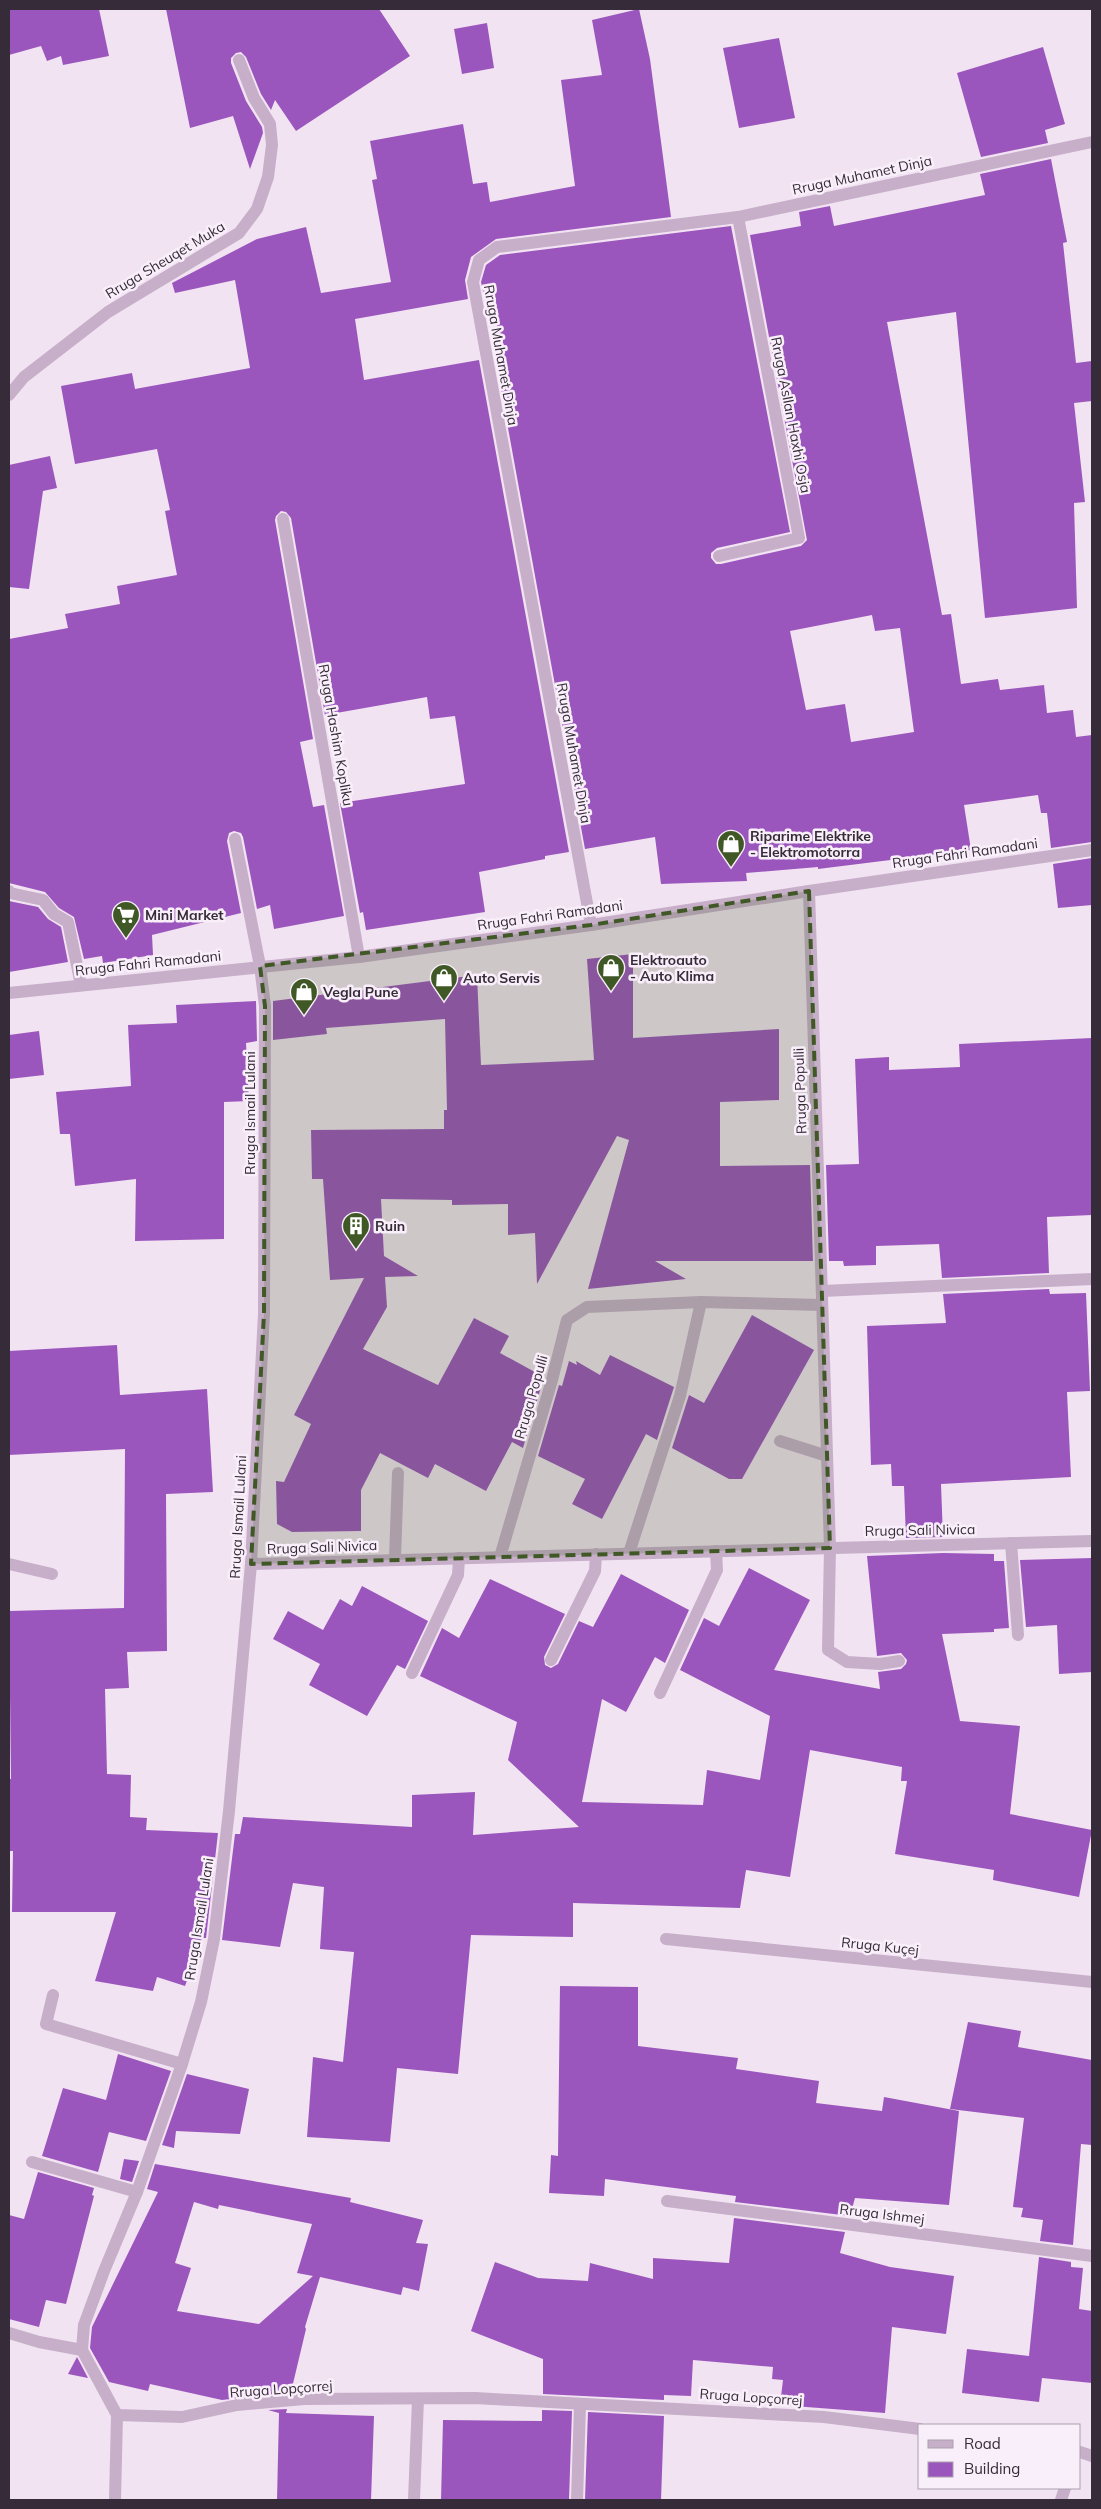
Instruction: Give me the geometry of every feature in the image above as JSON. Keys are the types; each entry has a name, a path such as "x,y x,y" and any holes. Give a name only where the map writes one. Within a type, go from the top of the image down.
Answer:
{"street":[{"name":"Rruga Sheuqet Muka","path":"9,395 24,377 108,312 239,233 257,209 268,177 272,145 271,131 270,124 254,98 239,60"},
{"name":"Rruga Muhamet Dinja","path":"592,925 472,282 479,260 497,247 738,217 1092,142"},
{"name":"Rruga Asllan Haxhi Osja","path":"718,556 799,538 738,217"},
{"name":"Rruga Hashim Kopliku","path":"283,519 359,957"},
{"name":"Rruga Ismail Lulani","path":"82,2350 84,2325 137,2192 182,2064 201,2002 214,1939 229,1811 251,1564 264,1314 265,1006 260,966 235,839"},
{"name":"Rruga Fahri Ramadani","path":"9,993 359,957 592,925 1092,850"},
{"path":"9,891 10,893 43,900 54,914 68,922 81,985"},
{"name":"Rruga Populli","path":"809,891 830,1548"},
{"path":"822,1291 1092,1279"},
{"name":"Rruga Populli","path":"500,1557 552,1380 567,1320 587,1308 701,1302 822,1305"},
{"path":"629,1553 680,1396 701,1302"},
{"path":"780,1441 828,1456"},
{"name":"Rruga Sali Nivica","path":"395,1559 398,1474"},
{"name":"Rruga Sali Nivica","path":"251,1564 1092,1541"},
{"path":"1011,1543 1018,1635"},
{"path":"830,1548 828,1650 847,1662 880,1664 899,1661"},
{"path":"660,1693 717,1570 716,1551"},
{"path":"550,1660 595,1572 596,1554"},
{"path":"412,1673 458,1575 458,1558"},
{"path":"9,1564 52,1574"},
{"name":"Rruga Kuçej","path":"666,1940 1092,1982"},
{"path":"53,1995 46,2024 182,2064"},
{"path":"32,2162 137,2192"},
{"name":"Rruga Ishmej","path":"668,2202 1092,2256"},
{"path":"9,2334 82,2350 117,2415 115,2500"},
{"name":"Rruga Lopçorrej","path":"117,2415 182,2417 237,2405 304,2399 476,2398 580,2405 692,2408 824,2417 918,2429"},
{"path":"414,2500 418,2399"},
{"path":"578,2500 580,2405"}],"highlighted area":[{"path":"809,891 830,1548 251,1564 264,1313 265,1006 260,966 591,925"}],"building":[{"path":"9,9 99,9 109,56 63,65 61,56 47,61 41,46 9,55"},
{"path":"166,9 379,9 410,56 296,131 275,100 271,110 261,94 246,57 241,52 236,53 231,58 231,63 246,101 262,127 263,133 250,169 233,116 190,128"},
{"path":"639,9 650,59 671,217 496,239 471,257 465,280 468,299 355,319 364,380 479,360 569,852 545,856 545,859 479,872 485,912 366,930 363,912 360,913 340,803 465,784 455,716 430,719 427,697 325,715 291,518 286,512 281,511 275,520 313,739 300,742 313,807 324,805 344,916 274,929 270,905 257,909 243,837 241,833 234,831 229,833 227,841 241,913 152,935 153,955 103,963 102,956 84,959 74,917 59,908 45,892 9,883 9,639 68,628 65,614 120,604 117,586 177,575 165,511 170,510 157,449 75,464 61,386 132,373 135,389 250,368 235,280 175,293 172,283 257,239 306,227 321,293 391,282 372,180 377,179 370,141 463,124 473,184 487,182 490,202 575,186 561,80 602,75 592,20"},
{"path":"487,23 494,68 462,74 454,29"},
{"path":"779,38 795,118 739,128 723,48"},
{"path":"1043,47 1065,124 1045,130 1048,143 981,157 957,73"},
{"path":"1051,159 1067,242 1063,243 1076,363 1092,361 1092,401 1074,403 1085,502 1074,503 1077,608 985,618 956,312 887,322 942,615 951,614 961,684 998,679 1000,690 1044,685 1047,713 1073,710 1076,737 1092,735 1092,842 1051,848 1047,813 1041,813 1038,795 964,805 971,850 818,869 818,867 746,873 747,881 661,884 655,837 585,849 495,357 504,356 490,295 484,296 481,282 486,265 500,255 731,226 790,532 717,548 711,553 711,558 716,564 721,564 801,546 807,540 750,235 801,226 799,212 830,206 834,226 985,195 980,174","holes":["872,615 875,631 900,628 914,732 851,742 845,704 806,710 790,631"]},
{"path":"50,456 57,488 43,491 29,589 9,587 9,465"},
{"path":"1092,858 1092,905 1058,908 1053,864"},
{"path":"9,901 38,907 48,919 61,927 68,962 9,972"},
{"path":"633,954 633,1038 779,1029 779,1100 720,1102 720,1166 810,1165 813,1261 655,1261 686,1279 588,1289 629,1140 617,1136 537,1284 535,1233 508,1235 508,1204 452,1205 452,1200 381,1199 384,1256 418,1276 385,1277 387,1307 363,1349 438,1385 474,1318 509,1336 500,1353 544,1377 523,1448 512,1442 486,1491 435,1464 428,1478 380,1453 361,1490 361,1531 292,1532 277,1524 276,1481 284,1482 311,1424 294,1415 364,1278 330,1280 323,1179 312,1179 311,1130 444,1129 444,1110 447,1110 445,1019 326,1028 327,1034 273,1040 273,1001 477,975 481,1065 594,1060 587,959"},
{"path":"256,1001 257,1041 246,1043 249,1101 224,1102 224,1239 135,1241 136,1179 75,1186 70,1134 60,1134 56,1092 131,1086 128,1025 177,1023 176,1005"},
{"path":"39,1031 44,1075 9,1079 9,1035"},
{"path":"1092,1038 1092,1215 1047,1217 1049,1273 942,1278 939,1244 876,1246 876,1265 844,1266 843,1261 829,1261 826,1165 859,1164 855,1059 889,1057 889,1070 960,1067 959,1044"},
{"path":"1049,1289 1050,1294 1086,1293 1090,1391 1067,1392 1071,1477 941,1484 943,1537 906,1538 904,1486 892,1486 891,1464 871,1465 867,1326 946,1323 943,1294"},
{"path":"752,1315 814,1350 742,1479 729,1479 672,1448 689,1395 704,1403"},
{"path":"117,1345 120,1395 207,1389 213,1492 166,1494 167,1651 127,1652 129,1688 105,1689 107,1774 131,1775 130,1817 147,1818 146,1830 218,1833 206,1938 202,1938 185,1986 157,1977 153,1991 95,1981 116,1912 12,1912 13,1851 9,1851 9,1779 11,1779 9,1611 124,1608 125,1449 9,1455 9,1351"},
{"path":"610,1355 674,1387 657,1440 646,1434 602,1519 572,1504 585,1479 538,1456 559,1385 562,1386 569,1361 577,1365 576,1361 600,1375"},
{"path":"943,1553 994,1554 994,1561 1004,1561 1009,1628 994,1629 994,1632 942,1634 960,1721 1020,1726 1010,1814 1092,1830 1079,1897 993,1880 994,1870 895,1854 907,1781 901,1781 902,1767 810,1750 790,1877 746,1870 740,1908 573,1903 573,1937 471,1935 458,2074 397,2068 390,2142 307,2137 313,2057 343,2062 354,1952 320,1949 324,1887 293,1883 280,1947 222,1940 235,1834 240,1834 243,1817 412,1827 412,1795 475,1792 473,1835 579,1827 508,1760 517,1722 420,1676 442,1628 459,1638 490,1579 565,1614 544,1657 545,1665 551,1668 558,1664 579,1621 593,1627 621,1574 689,1610 665,1663 655,1657 626,1712 602,1699 582,1802 703,1805 707,1770 760,1780 770,1716 680,1670 704,1618 719,1626 749,1568 810,1600 774,1670 880,1689 878,1672 901,1669 907,1660 901,1653 877,1656 867,1556"},
{"path":"1092,1558 1092,1672 1059,1674 1057,1625 1026,1627 1020,1560"},
{"path":"362,1586 428,1621 405,1669 397,1665 367,1716 309,1685 320,1664 273,1639 288,1611 323,1630 340,1599 352,1606"},
{"path":"560,1986 638,1987 638,2046 738,2058 736,2069 819,2081 816,2103 882,2111 884,2097 959,2111 949,2205 855,2198 850,2216 735,2202 736,2196 605,2179 604,2196 549,2193 551,2155 558,2156"},
{"path":"968,2022 1021,2031 1018,2047 1092,2060 1092,2145 1081,2144 1073,2245 1040,2241 1043,2220 1021,2217 1023,2208 1013,2207 1024,2118 950,2109"},
{"path":"118,2054 171,2071 146,2141 109,2132 98,2172 42,2156 63,2088 106,2100"},
{"path":"187,2074 249,2089 240,2134 176,2131 174,2148 162,2145"},
{"path":"124,2159 139,2161 132,2182 120,2179"},
{"path":"155,2164 351,2198 350,2202 423,2220 416,2243 428,2244 419,2291 403,2287 401,2295 320,2277 305,2327 291,2392 222,2400 150,2384 148,2391 109,2382 90,2348 92,2327 158,2192 147,2189","holes":["194,2202 218,2209 219,2205 312,2224 297,2273 313,2276 259,2324 177,2311 191,2268 175,2263"]},
{"path":"38,2172 94,2188 92,2195 94,2196 66,2304 46,2300 39,2327 9,2319 9,2215 24,2219"},
{"path":"734,2218 845,2232 840,2253 890,2267 954,2276 946,2334 892,2327 885,2413 780,2405 783,2380 772,2379 773,2367 693,2360 691,2396 664,2395 664,2400 543,2394 543,2359 471,2331 495,2262 538,2278 588,2281 590,2263 653,2279 653,2258 729,2263"},
{"path":"1039,2257 1071,2262 1071,2267 1083,2268 1079,2309 1092,2311 1092,2383 1042,2378 1039,2402 962,2393 967,2349 1029,2356"},
{"path":"77,2357 88,2378 68,2374"},
{"path":"287,2409 286,2413 374,2416 371,2500 277,2500 279,2413 268,2410"},
{"path":"542,2410 572,2411 569,2500 441,2500 443,2420 542,2421"},
{"path":"588,2412 664,2416 661,2500 585,2500"}],"place":[{"name":"Riparime Elektrike - Elektromotorra","path":"731,868"},
{"name":"Mini Market","path":"126,939"},
{"name":"Elektroauto - Auto Klima","path":"611,992"},
{"name":"Auto Servis","path":"444,1002"},
{"name":"Vegla Pune","path":"304,1016"},
{"name":"Ruin","path":"356,1250"}]}
